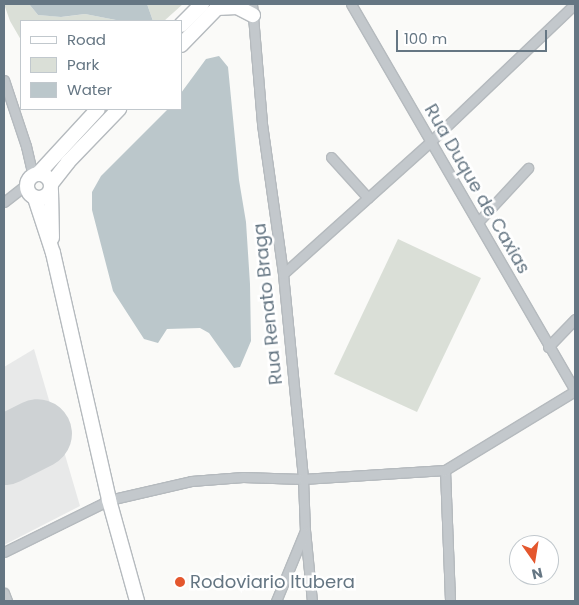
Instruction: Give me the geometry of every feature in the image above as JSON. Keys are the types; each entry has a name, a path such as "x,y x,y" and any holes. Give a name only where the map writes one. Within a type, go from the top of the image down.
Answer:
{"main road":[{"path":"182,24 202,4"},
{"path":"182,44 219,6 252,9"},
{"path":"97,110 33,178 30,195 35,198 46,197 68,162 118,110"},
{"path":"33,178 48,178 51,188 52,253"},
{"path":"35,198 52,253 109,500 137,601"}],"street":[{"name":"Rua Duque de Caxias","path":"351,4 575,391"},
{"path":"283,274 431,141 575,4"},
{"name":"Rua Renato Braga","path":"252,9 262,124 283,274 303,480 305,530 312,601"},
{"path":"4,80 26,146 33,178 4,202"},
{"path":"330,158 368,198"},
{"path":"478,222 528,168"},
{"path":"548,347 575,318"},
{"path":"4,552 109,500 213,478 303,480 445,470 575,391"},
{"path":"445,470 450,601"},
{"path":"276,601 305,530"},
{"path":"4,593 7,601"}],"shaded area":[{"path":"34,349 80,506 4,545 4,367"}],"green space":[{"path":"4,4 29,4 38,15 62,17 85,14 116,20 20,20 20,38 10,21"},
{"path":"147,4 183,4 165,20 153,20"},
{"path":"398,239 481,278 417,412 334,374"}],"water":[{"path":"29,4 147,4 153,20 116,20 85,14 61,17 38,15"},
{"path":"219,56 228,67 239,180 246,222 251,341 240,367 234,368 209,333 200,328 167,329 158,343 144,339 113,291 92,210 92,192 101,176 167,110 182,110 182,92 206,59"}],"runway":[{"path":"4,450 37,433"}],"place":[{"name":"Rodoviario Itubera","path":"180,582"}]}
